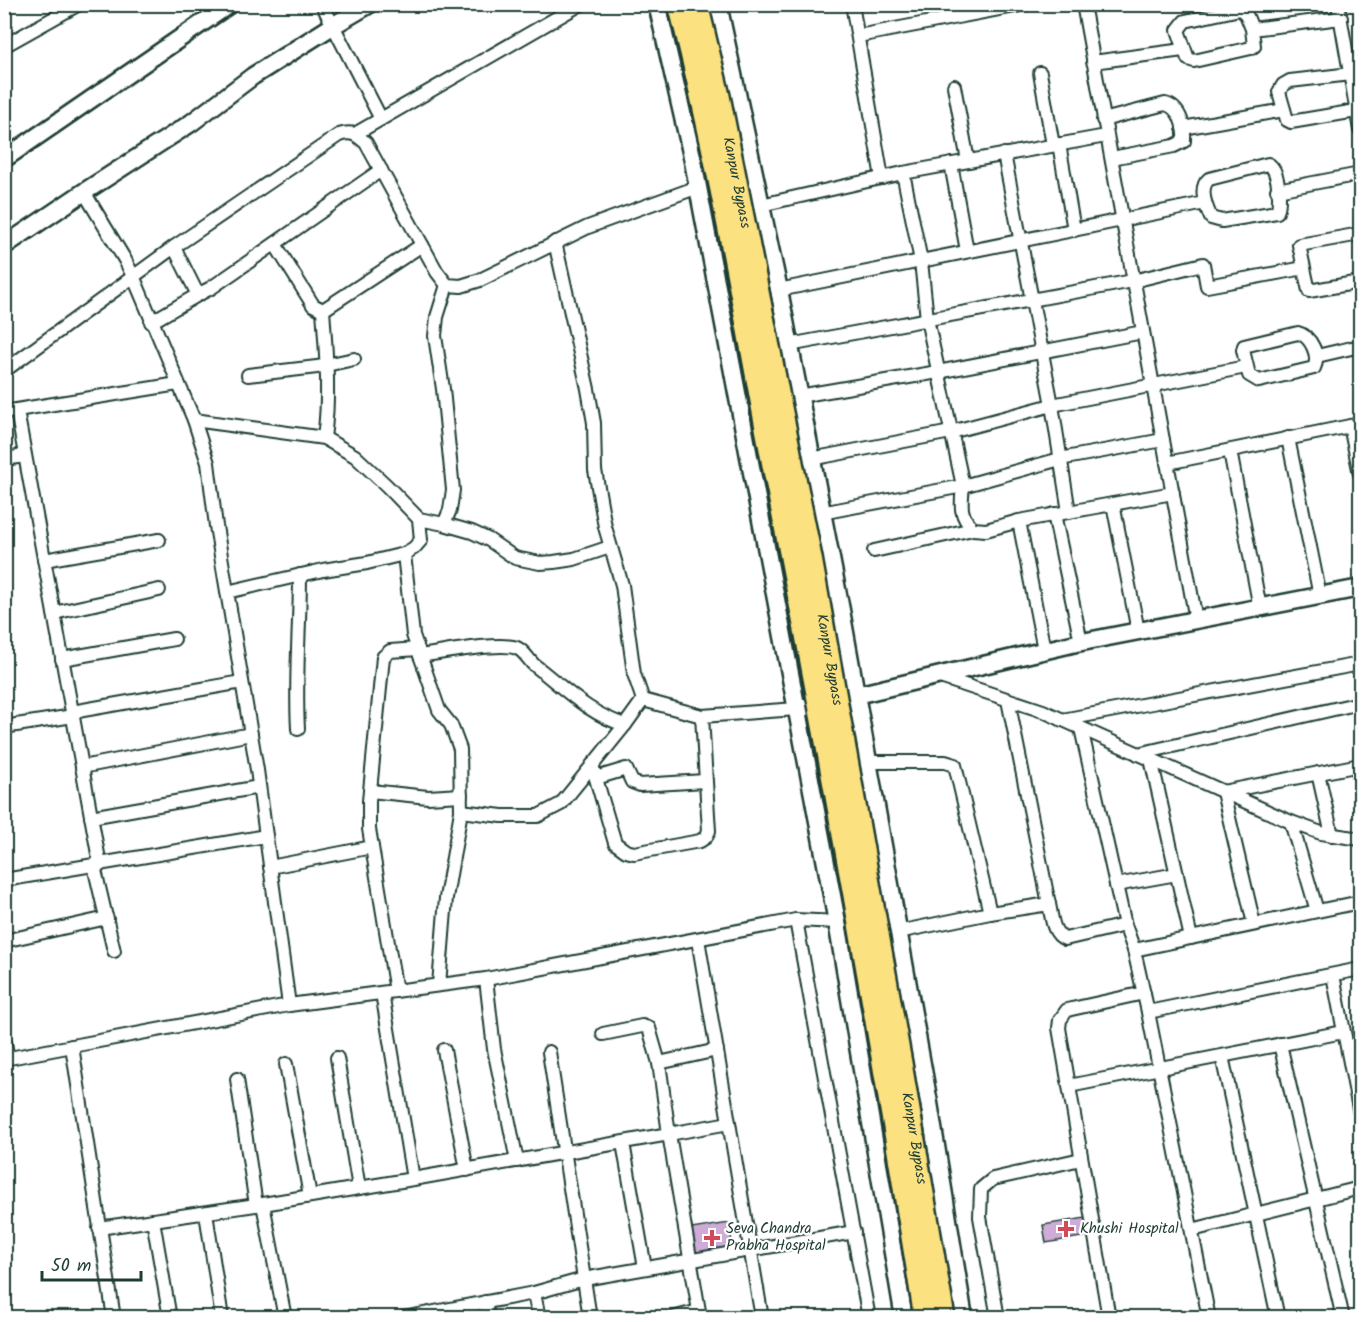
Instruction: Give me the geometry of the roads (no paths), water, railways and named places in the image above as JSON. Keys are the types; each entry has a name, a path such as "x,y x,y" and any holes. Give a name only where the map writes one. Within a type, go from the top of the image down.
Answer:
{"highway":[{"name":"Kanpur Bypass","path":"679,4 716,168 794,571 926,1317"},
{"name":"Kanpur Bypass","path":"697,4 719,96 811,558 944,1317"}],"main road":[{"path":"4,159 230,4"},
{"path":"4,246 191,123 253,76 370,4"},
{"path":"657,4 698,187 837,922 904,1317"},
{"path":"718,4 779,290 841,610 964,1317"},
{"path":"796,709 1081,642 1360,588"}],"street":[{"path":"4,46 79,4"},
{"path":"322,4 381,119"},
{"path":"356,134 581,4"},
{"path":"852,4 882,178"},
{"path":"858,36 1026,4"},
{"path":"1083,4 1197,620"},
{"path":"1338,4 1360,130"},
{"path":"1240,9 1246,14 1252,29 1254,46 1246,51 1194,61 1188,59 1183,50 1179,30 1185,21 1240,9"},
{"path":"1252,29 1341,18"},
{"path":"1093,62 1183,50"},
{"path":"1040,73 1074,230"},
{"path":"1351,74 1286,82 1279,92 1287,120 1291,122 1356,111"},
{"path":"954,86 968,161"},
{"path":"1103,120 1165,104 1174,107 1183,128 1184,141 1181,143 1112,158"},
{"path":"1183,128 1284,110"},
{"path":"4,371 174,247 339,135 356,134 366,143 437,272 447,285 461,286 480,280 588,227 698,187"},
{"path":"761,205 903,173 1106,136"},
{"path":"1004,154 1033,300 1069,512"},
{"path":"951,164 967,251"},
{"path":"1268,164 1272,165 1277,174 1277,190 1279,210 1273,213 1214,220 1211,219 1205,203 1203,187 1209,179 1268,164"},
{"path":"152,322 201,293 381,171"},
{"path":"903,173 921,261 927,319 963,486 960,510 964,520 973,529"},
{"path":"1277,190 1360,174"},
{"path":"84,192 134,278 194,420 208,463 259,787 289,1005"},
{"path":"779,290 1205,203"},
{"path":"1360,234 1299,246 1309,291 1360,282"},
{"path":"555,242 588,389 594,423 595,470 610,547 622,585 634,674 643,700"},
{"path":"275,244 313,305 323,310"},
{"path":"323,310 422,245"},
{"path":"174,247 196,291 201,293"},
{"path":"789,345 1133,281 1203,264 1207,286 1304,267"},
{"path":"444,524 450,510 453,489 435,336 437,317 447,285"},
{"path":"323,310 327,364 324,438"},
{"path":"799,396 938,372 1143,332"},
{"path":"1298,333 1307,337 1317,356 1317,365 1314,368 1259,381 1249,375 1243,350 1246,345 1298,333"},
{"path":"1317,356 1360,346"},
{"path":"248,375 354,358"},
{"path":"811,459 951,432 1052,405 1246,367"},
{"path":"114,951 25,456 11,412 178,384"},
{"path":"194,420 324,438 355,456 420,519 472,532 489,540 515,558 540,563 574,559 610,547"},
{"path":"1167,464 1355,425 1360,474"},
{"path":"1288,438 1320,596"},
{"path":"821,513 963,486 1060,459 1163,440"},
{"path":"1230,451 1260,608"},
{"path":"4,459 25,456"},
{"path":"874,551 973,529 986,530 1054,514 1173,493"},
{"path":"1113,504 1138,631"},
{"path":"1054,514 1081,642"},
{"path":"227,592 404,554 421,540 420,519"},
{"path":"1020,521 1044,650"},
{"path":"44,560 159,540"},
{"path":"404,554 413,635 439,710 451,725 460,749 461,811 446,898 439,985"},
{"path":"298,729 297,666 300,635 300,575"},
{"path":"54,613 159,590"},
{"path":"62,659 174,639"},
{"path":"396,991 369,829 370,791 383,657 390,651 419,652 503,645 517,648 580,703 608,719 625,725"},
{"path":"1062,720 1360,664"},
{"path":"937,676 1062,720 1291,822 1321,833 1360,839"},
{"path":"4,728 242,682"},
{"path":"643,700 702,716 796,709"},
{"path":"461,811 502,816 538,816 561,804 594,771 643,700"},
{"path":"1008,700 1055,931 1059,937 1065,939 1125,925"},
{"path":"1138,754 1360,703"},
{"path":"594,771 615,843 626,851 634,853 700,841 709,831 702,716"},
{"path":"1081,729 1125,925 1134,950 1144,993 1209,1317"},
{"path":"82,767 251,734"},
{"path":"1151,759 1191,938"},
{"path":"867,762 945,762 955,765 990,913"},
{"path":"1223,792 1359,765 1360,781"},
{"path":"594,771 626,769 632,782 640,785 705,781"},
{"path":"1318,773 1332,835"},
{"path":"91,817 259,787"},
{"path":"370,791 428,797 461,795"},
{"path":"1223,792 1254,924"},
{"path":"1291,822 1317,911"},
{"path":"4,880 266,836"},
{"path":"270,867 372,847"},
{"path":"1116,885 1177,874"},
{"path":"1134,950 1360,902"},
{"path":"898,932 990,913 1049,904"},
{"path":"4,941 107,918"},
{"path":"796,920 869,1317"},
{"path":"4,1039 6,1058 289,1005 486,979 796,920 837,922"},
{"path":"698,939 762,1317"},
{"path":"1148,1012 1360,969"},
{"path":"1333,975 1360,1114"},
{"path":"486,979 494,1049 517,1161"},
{"path":"382,993 413,1179"},
{"path":"1109,1317 1059,1028 1063,1014 1067,1010 1144,993"},
{"path":"603,1034 642,1026 649,1028 659,1063 700,1314 672,1317"},
{"path":"1069,1086 1343,1032"},
{"path":"1280,1044 1343,1317"},
{"path":"72,1046 114,1317"},
{"path":"444,1050 467,1170"},
{"path":"659,1063 717,1050"},
{"path":"549,1052 590,1317"},
{"path":"1222,1056 1278,1317"},
{"path":"337,1058 359,1188"},
{"path":"286,1064 310,1196"},
{"path":"237,1079 260,1205 285,1317"},
{"path":"99,1228 260,1205 564,1154 729,1123"},
{"path":"623,1143 645,1268"},
{"path":"998,1317 980,1217 981,1189 993,1179 1081,1159"},
{"path":"1191,1230 1360,1188"},
{"path":"206,1213 222,1317"},
{"path":"153,1220 170,1317"},
{"path":"403,1317 434,1315 534,1293 584,1279 854,1232"},
{"path":"534,1293 539,1317"},
{"path":"485,1302 488,1317"}],"place":[{"name":"Khushi Hospital","path":"1066,1229"},
{"name":"Seva Chandra Prabha Hospital","path":"712,1238"}]}
